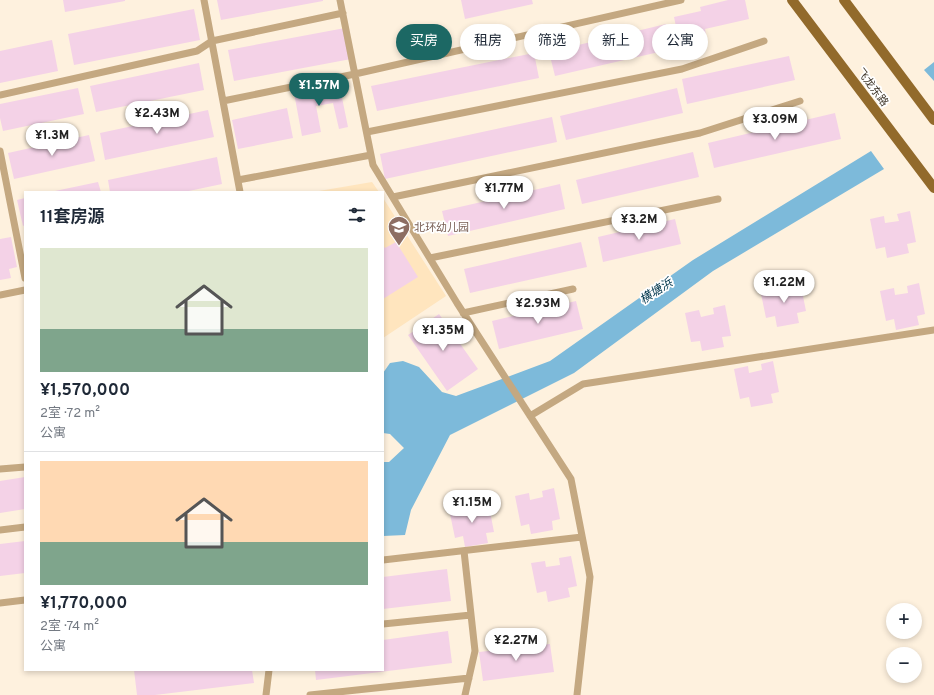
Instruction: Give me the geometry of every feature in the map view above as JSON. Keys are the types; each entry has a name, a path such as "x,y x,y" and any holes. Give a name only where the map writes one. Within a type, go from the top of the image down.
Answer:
{"main road":[{"name":"飞龙东路","path":"792,0 934,188"},
{"path":"844,0 934,120"}],"lane":[{"path":"204,0 240,191"},
{"path":"340,0 373,165 463,313 571,479 590,577 576,695"},
{"path":"223,101 355,74 681,0"},
{"path":"0,95 197,51 212,41 343,13"},
{"path":"367,132 682,70 764,41"},
{"path":"392,197 700,133 800,101"},
{"path":"0,151 1,164 24,273"},
{"path":"238,180 371,155"},
{"path":"430,258 718,199"},
{"path":"463,313 573,289"},
{"path":"0,295 24,290"},
{"path":"530,416 583,384 934,330"},
{"path":"0,469 24,466"},
{"path":"0,530 24,527"},
{"path":"384,560 582,537"},
{"path":"464,550 475,651 465,695"},
{"path":"0,603 24,600"},
{"path":"384,624 471,615"},
{"path":"266,695 269,671"},
{"path":"310,695 469,678"}],"shaded area":[{"path":"372,182 378,191 319,191"},
{"name":"北环幼儿园","path":"384,200 446,296 384,337"}],"water":[{"path":"934,62 934,81 924,70"},
{"name":"横塘浜","path":"871,151 884,169 713,271 574,373 450,435 411,510 405,535 384,536 384,462 389,462 404,448 390,434 384,433 384,372 390,363 403,361 419,367 442,392 456,396 550,361 693,260"}],"building":[{"path":"63,0 125,0 125,1 65,12"},
{"path":"217,0 323,0 323,1 221,20"},
{"path":"461,0 532,0 533,4 465,19"},
{"path":"728,0 745,0 749,19 708,28 708,24 675,24 674,17 701,11 700,7"},
{"path":"194,9 200,40 74,65 68,34"},
{"path":"652,27 652,54 644,55 644,29"},
{"path":"345,28 351,59 234,81 228,50"},
{"path":"52,40 58,71 0,83 0,51"},
{"path":"588,43 588,60 624,60 555,76 551,60 580,60 580,45"},
{"path":"524,55 524,60 535,60 539,78 377,111 371,86 499,60 516,60 516,57"},
{"path":"789,56 795,80 687,104 682,79"},
{"path":"199,63 204,90 96,112 90,86"},
{"path":"339,83 348,127 339,129 333,103 316,106 321,132 302,136 294,93"},
{"path":"78,88 84,114 3,131 0,118 0,104"},
{"path":"677,88 683,113 566,140 560,116"},
{"path":"287,108 293,138 238,149 232,120"},
{"path":"208,110 214,137 105,160 100,133"},
{"path":"835,113 841,139 714,168 708,143"},
{"path":"552,117 557,142 385,179 380,154"},
{"path":"89,135 95,161 14,179 8,153"},
{"path":"693,152 699,177 582,204 576,180"},
{"path":"217,157 222,184 189,191 110,191 108,180"},
{"path":"98,182 101,191 55,191"},
{"path":"560,184 565,209 448,236 442,211"},
{"path":"24,198 23,226 17,200"},
{"path":"910,211 916,242 907,244 909,253 887,258 885,247 876,249 870,219 884,216 885,223 899,221 897,214"},
{"path":"675,219 681,244 603,262 598,237"},
{"path":"11,237 17,267 9,269 11,278 0,280 0,239"},
{"path":"396,242 418,277 384,298 384,246 385,248"},
{"path":"581,242 587,267 470,293 464,269"},
{"path":"800,281 806,311 797,313 799,323 777,327 775,316 766,318 760,289 774,286 776,293 789,290 787,283"},
{"path":"919,283 925,314 917,316 919,325 896,330 894,319 886,321 880,291 894,288 895,295 908,293 907,286"},
{"path":"576,301 583,329 499,349 492,321"},
{"path":"725,305 731,336 722,337 724,347 702,351 700,341 691,342 685,313 699,310 701,317 714,314 713,308"},
{"path":"439,314 478,369 447,391 408,335"},
{"path":"773,361 779,392 771,394 773,403 751,407 749,397 740,399 734,369 748,366 749,373 762,370 761,364"},
{"path":"24,477 24,509 0,513 0,481"},
{"path":"554,488 560,519 552,521 553,530 531,534 529,524 521,526 515,496 529,493 530,500 543,497 542,491"},
{"path":"488,501 494,532 486,533 488,543 465,547 463,536 455,538 449,509 463,506 464,513 478,510 476,503"},
{"path":"24,541 24,573 0,576 0,544"},
{"path":"571,556 577,586 568,588 570,597 548,602 546,591 537,593 531,563 545,561 546,567 560,565 559,558"},
{"path":"447,569 451,601 384,609 384,577"},
{"path":"448,631 452,663 316,680 315,671 384,671 384,640"},
{"path":"550,644 554,672 483,681 479,652"},
{"path":"134,671 252,671 254,683 155,695 137,695"}],"place":[{"name":"北环幼儿园","path":"399,246"}]}
